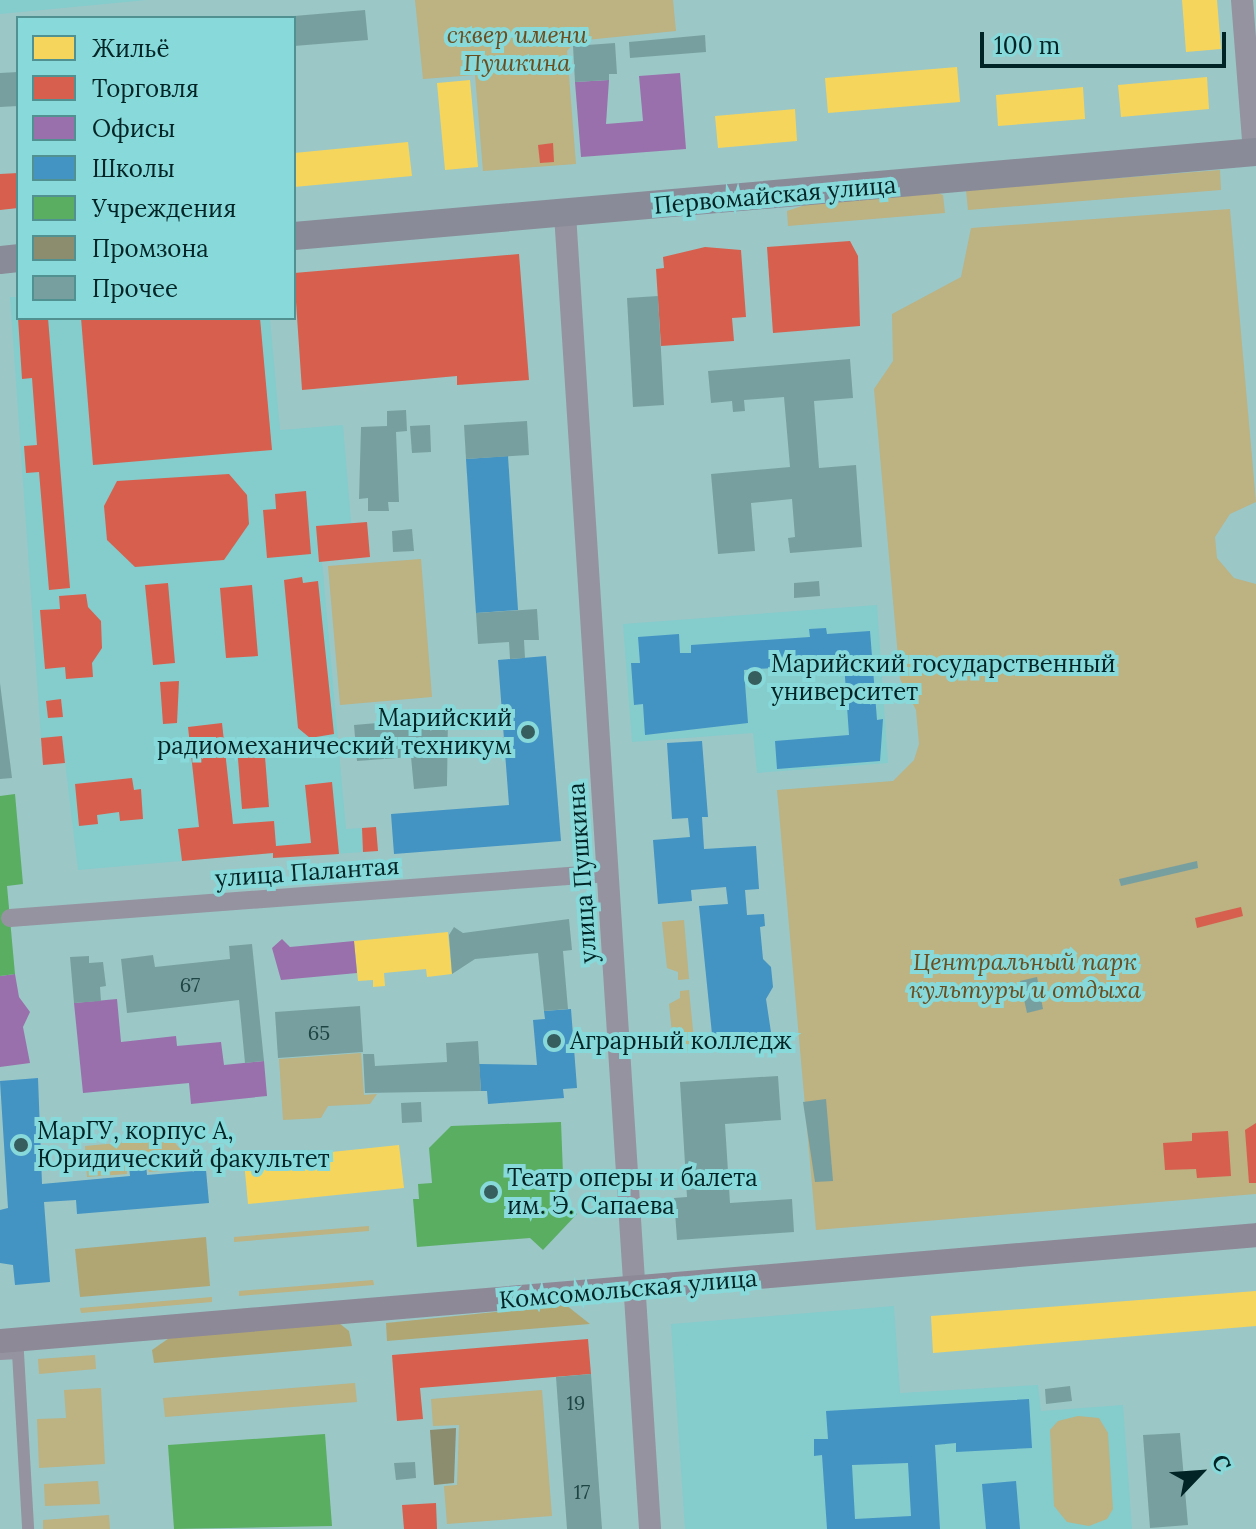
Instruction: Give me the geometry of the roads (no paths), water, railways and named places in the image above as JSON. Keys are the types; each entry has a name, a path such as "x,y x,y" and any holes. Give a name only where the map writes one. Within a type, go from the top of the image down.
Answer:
{"main road":[{"name":"Первомайская улица","path":"296,236 1255,152"},
{"name":"Комсомольская улица","path":"0,1341 1256,1235"}],"street":[{"path":"1242,0 1255,152"},
{"name":"улица Пушкина","path":"565,214 650,1529"},
{"name":"улица Палантая","path":"10,918 608,873"},
{"path":"0,1354 18,1353 28,1529"}],"place":[{"name":"Марийский государственный университет","path":"755,678"},
{"name":"Марийский радиомеханический техникум","path":"528,732"},
{"name":"Аграрный колледж","path":"554,1041"},
{"name":"МарГУ, корпус А, Юридический факультет","path":"21,1145"},
{"name":"Театр оперы и балета им. Э. Сапаева","path":"491,1192"}],"park label":[{"name":"сквер имени Пушкина","path":"517,49"},
{"name":"Центральный парк культуры и отдыха","path":"1025,976"}]}
